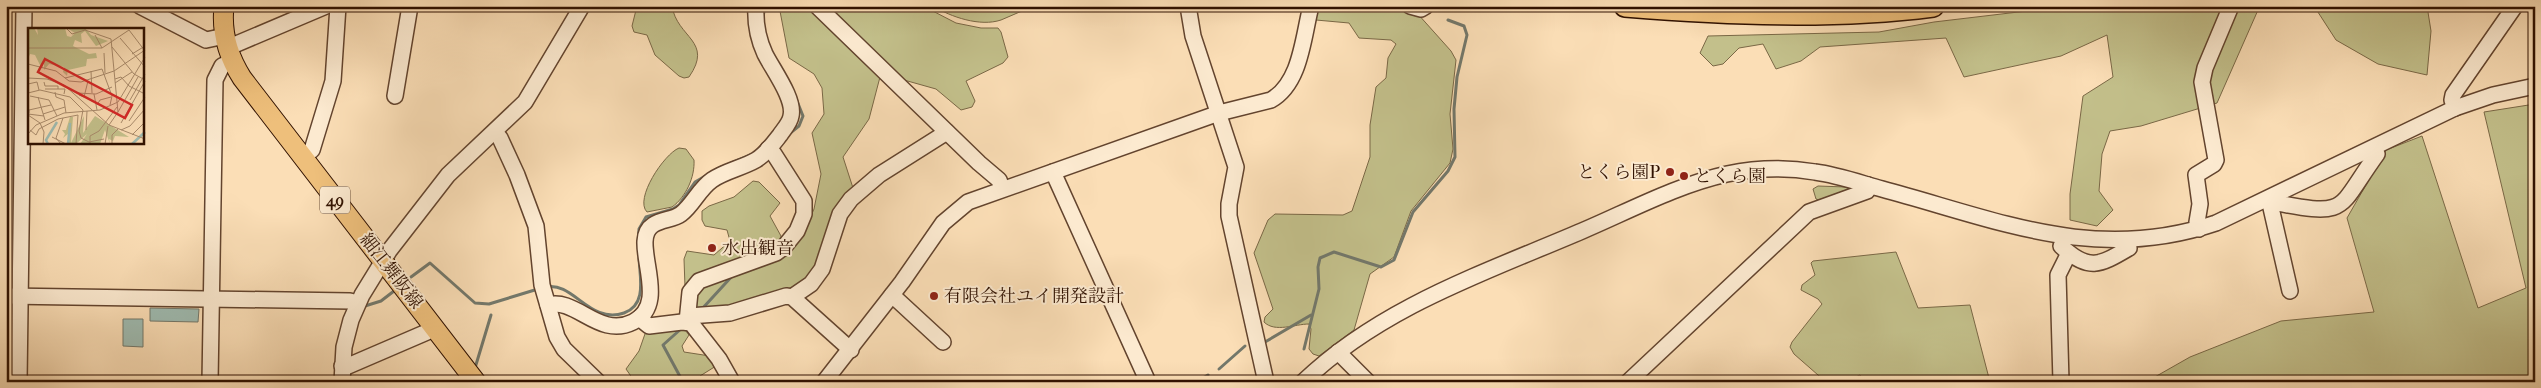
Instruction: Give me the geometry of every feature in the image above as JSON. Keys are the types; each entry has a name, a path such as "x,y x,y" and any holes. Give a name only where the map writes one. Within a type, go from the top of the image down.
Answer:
{"highway":[{"path":"1625,6 1686,11 1778,13 1857,12 1933,6"}],"main road":[{"name":"細江舞阪線","path":"224,6 228,48 248,88 476,382"}],"street":[{"path":"19,382 13,296 24,6"},
{"path":"141,6 206,40 228,48 326,6"},
{"path":"302,157 312,150 333,81 338,6"},
{"path":"395,96 410,6"},
{"path":"342,382 342,366 347,334 357,304 383,262 442,182 525,102 582,6"},
{"path":"548,305 561,304 604,324 623,324 639,318 647,309 650,298 646,240 649,229 654,225 682,214 713,179 758,159 789,122 792,110 788,97 761,45 757,28 756,6"},
{"path":"817,6 999,180 1002,188"},
{"path":"1188,6 1192,36 1236,167 1229,204 1229,216 1266,382"},
{"path":"834,378 851,350 950,215 968,202 1002,188 1053,172 1219,113 1271,100 1286,89 1294,74 1311,6"},
{"path":"1410,6 1422,9 1426,6"},
{"path":"2199,229 2197,222 2200,204 2196,175 2214,164 2216,156 2202,90 2203,75 2231,6"},
{"path":"2456,108 2452,100 2453,95 2515,6"},
{"path":"210,382 215,80 228,48"},
{"path":"1303,382 1338,352 1379,323 1420,301 1680,189 1712,178 1746,171 1796,170 1830,174 2059,236 2098,241 2128,241 2165,237 2199,229 2271,202 2456,108 2493,94 2535,86"},
{"path":"495,132 500,138 514,168 536,226 541,277 558,337 564,349 598,382"},
{"path":"792,297 811,284 822,269 840,214 851,199 879,175 947,132"},
{"path":"2271,202 2315,210 2337,207 2346,201 2376,154 2374,148"},
{"path":"732,382 705,340 688,319 690,292 699,281 776,253 791,240 801,221 805,208 801,196 774,154 768,149"},
{"path":"1053,172 1148,382"},
{"path":"1628,382 1809,212 1867,191 1868,185"},
{"path":"2271,202 2290,291"},
{"path":"2059,236 2058,243 2085,263 2100,264 2129,248 2128,241"},
{"path":"2061,382 2058,275 2069,253"},
{"path":"892,295 943,342"},
{"path":"13,296 350,301 357,304"},
{"path":"639,318 649,326 730,313 769,299 786,296 792,297 851,350"},
{"path":"342,366 348,366 401,344 434,327"},
{"path":"1338,352 1358,378"}],"shaded area":[{"path":"637,6 672,6 675,17 692,40 698,55 696,65 689,77 679,76 655,55 647,35 634,32 632,26"},
{"path":"779,6 809,6 880,77 869,119 843,157 853,188 823,260 802,287 700,313 691,302 697,286 803,234 814,209 821,174 812,133 824,114 822,88 814,74 789,58"},
{"path":"825,6 923,6 956,23 981,28 998,28 1001,32 1008,57 1003,63 966,81 975,101 972,107 961,110 936,89 904,80"},
{"path":"933,6 1037,6 1001,20 975,22 948,14"},
{"path":"1316,6 1397,6 1417,13 1451,51 1456,60 1450,114 1453,149 1450,163 1411,211 1394,257 1370,274 1354,330 1319,356 1313,354 1309,349 1311,329 1309,324 1274,327 1264,322 1265,317 1273,309 1254,253 1268,220 1275,214 1343,215 1352,211 1370,157 1370,125 1376,87 1386,78 1388,58 1396,44 1391,40 1359,38 1349,23 1316,20 1314,16"},
{"path":"2069,6 2266,6 2258,10 2217,103 2141,126 2110,131 2102,154 2099,191 2113,210 2097,226 2070,220 2070,194 2083,96 2113,77 2107,35 2061,56 1964,77 1946,38 1820,47 1801,61 1776,69 1763,44 1739,48 1723,64 1713,66 1700,53 1708,36 1879,32 1934,22"},
{"path":"2314,6 2427,6 2431,31 2427,75 2378,64 2336,40"},
{"path":"2535,104 2535,382 2146,382 2190,357 2281,321 2374,312 2347,218 2386,150 2422,136 2478,308 2526,288 2484,112"},
{"path":"679,148 686,149 694,160 689,186 672,207 647,212 644,206 644,197 652,177 666,159"},
{"path":"753,181 759,182 780,203 770,216 781,236 781,244 685,287 684,259 687,251 714,255 730,241 727,230 705,226 702,220 702,211 709,206 734,197"},
{"path":"1818,186 1846,187 1849,189 1819,200 1816,199 1813,189"},
{"path":"1896,252 1918,308 1970,305 1990,382 1865,382 1860,375 1845,382 1826,382 1794,354 1790,347 1792,342 1822,304 1818,299 1801,290 1802,285 1815,275 1811,263 1813,261"},
{"path":"682,326 689,335 682,346 684,352 710,356 716,366 700,376 701,382 635,382 626,369 639,351 646,331"}],"water":[{"path":"150,308 199,309 198,322 150,321"},
{"path":"123,319 143,319 143,347 123,346"}],"waterway":[{"path":"763,17 765,6"},
{"path":"1304,349 1319,289 1318,267 1320,258 1334,252 1381,267 1394,260 1413,212 1448,171 1455,157 1454,109 1457,77 1467,35 1464,26 1448,20"},
{"path":"789,134 799,126 803,116 795,96"},
{"path":"729,164 753,154"},
{"path":"638,242 639,229 646,217 673,209 679,205 695,182 721,167"},
{"path":"546,287 556,287 565,290 601,313 612,315 624,313 636,304 639,297 641,282 639,258"},
{"path":"411,277 430,263 475,303 489,304 538,289"},
{"path":"701,310 734,274"},
{"path":"365,306 381,301 394,291"},
{"path":"475,368 491,315"},
{"path":"1265,342 1311,315"},
{"path":"682,328 663,345 683,382"},
{"path":"1219,369 1245,346"},
{"path":"1196,382 1208,375"}],"place":[{"name":"とくら園P","path":"1670,172"},
{"name":"とくら園","path":"1684,176"},
{"name":"水出観音","path":"712,248"},
{"name":"有限会社ユイ開発設計","path":"934,296"}]}
